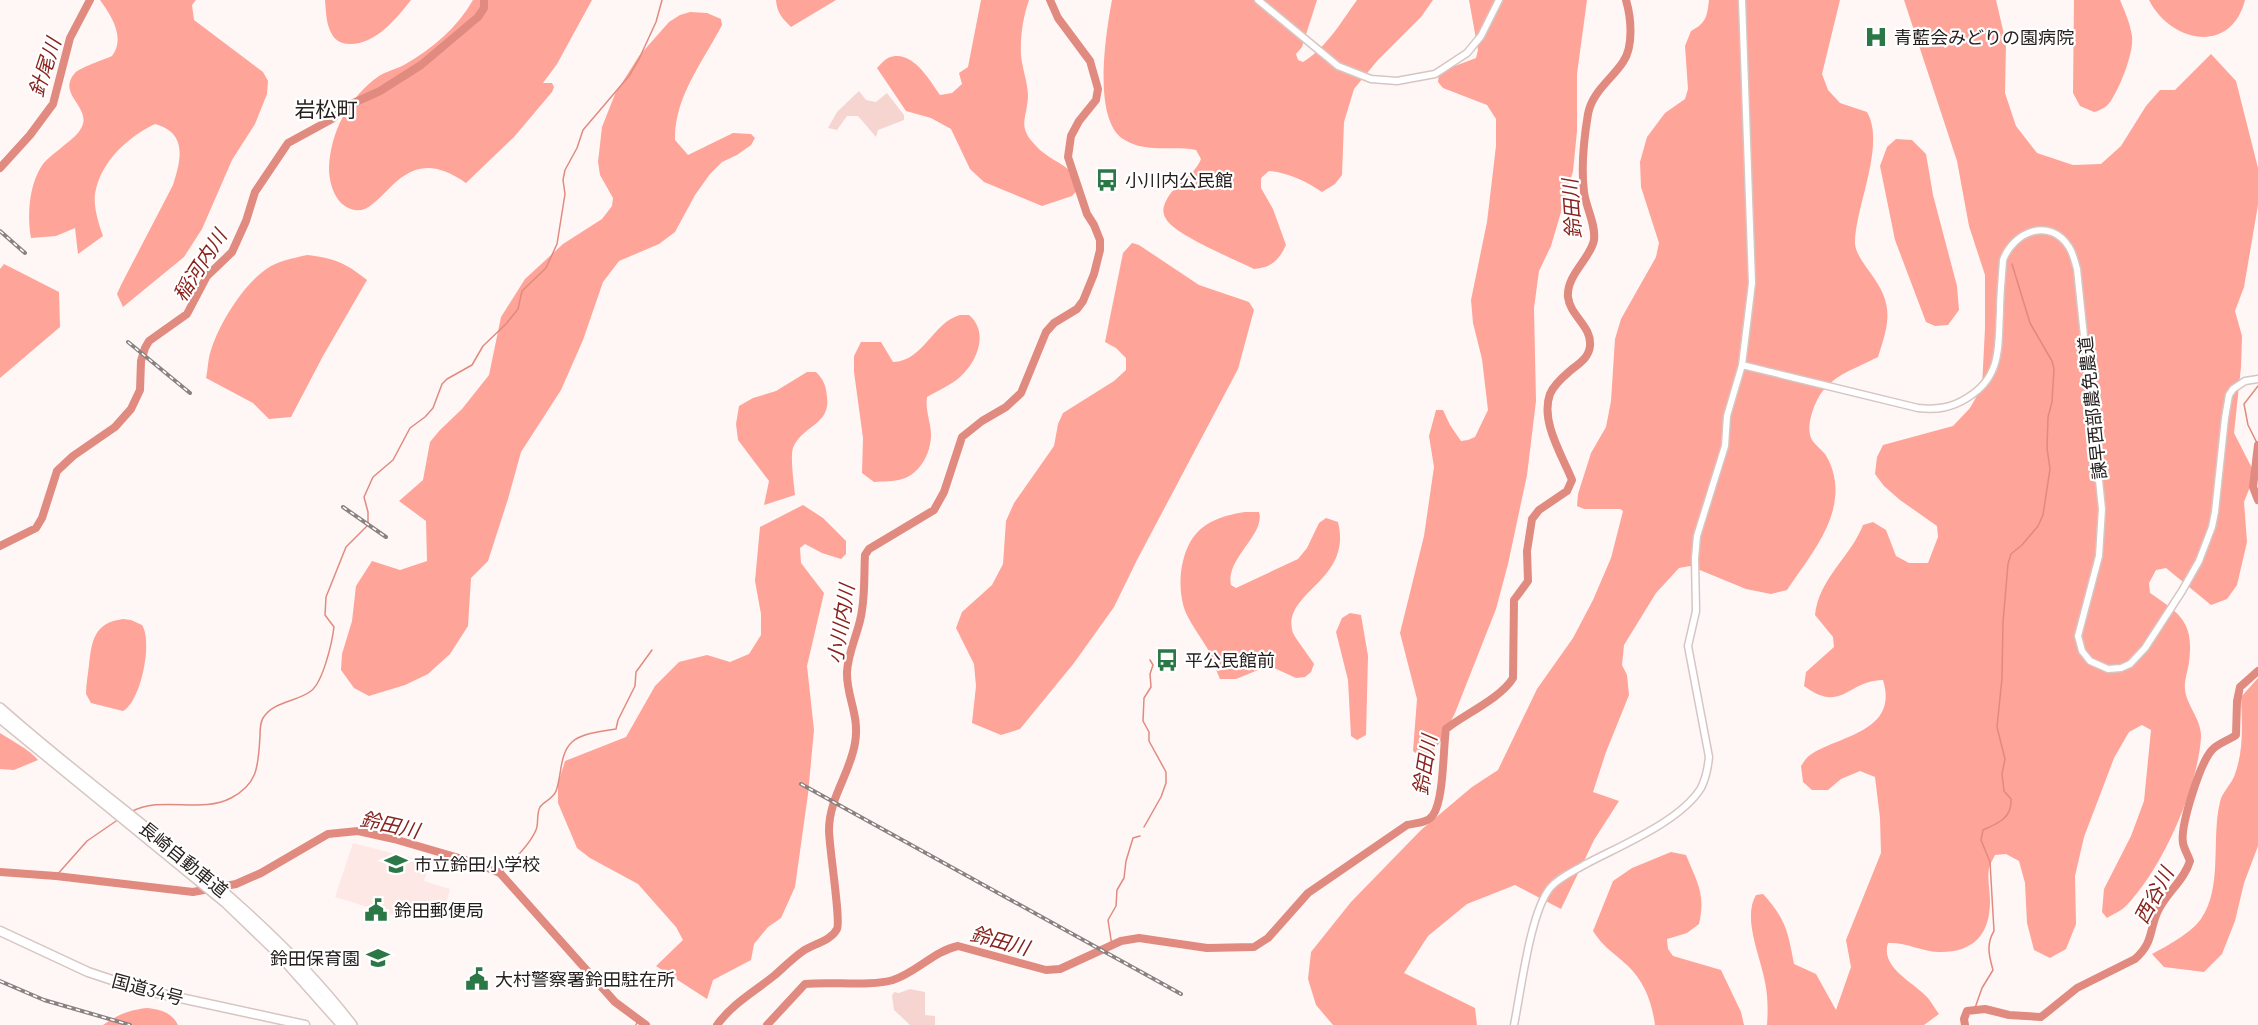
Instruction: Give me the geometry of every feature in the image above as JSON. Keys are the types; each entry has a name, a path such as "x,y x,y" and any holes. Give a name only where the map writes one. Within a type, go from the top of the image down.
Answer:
{"highway":[{"name":"長崎自動車道","path":"0,708 72,774 225,902 278,953 342,1025"},
{"name":"長崎自動車道","path":"0,718 233,899 284,948 352,1025"},
{"name":"国道34号","path":"0,931 88,972 139,989 304,1025"}],"street":[{"path":"1258,0 1338,66 1362,76 1397,81 1435,74 1467,52 1481,36 1499,0"},
{"path":"1514,1025 1537,914 1550,887 1564,876 1685,808 1702,786 1709,757 1688,646 1696,611 1696,546 1722,457 1727,416 1742,365 1752,283 1742,0"},
{"name":"諫早西部農免農道","path":"1742,365 1918,408 1932,410 1960,402 1979,391 1997,360 2003,260 2007,249 2024,234 2034,231 2059,236 2071,250 2077,269 2102,509 2100,556 2078,636 2082,651 2090,661 2108,669 2121,668 2137,658 2182,591 2199,561 2215,512 2224,418 2229,395 2233,389 2245,381 2258,379"}],"shaded area":[{"path":"100,0 196,0 192,5 194,20 263,72 268,81 267,94 255,124 232,160 202,229 184,257 123,307 117,294 176,176 180,157 179,148 173,134 166,128 155,124 145,129 118,150 104,168 95,194 96,212 103,236 78,254 75,228 56,236 31,238 30,230 30,202 34,183 41,167 74,137 83,124 81,111 69,87 70,80 78,71 112,56 116,49 118,42 115,27"},
{"path":"325,0 411,0 392,23 376,36 359,43 349,44 334,38 329,28"},
{"path":"473,0 592,0 557,64 543,83 552,83 554,87 552,92 514,137 466,183 442,170 422,168 406,174 370,206 358,210 345,206 333,189 329,169 333,142 343,116 359,94 379,76 404,65 434,45 452,29"},
{"path":"776,0 836,0 791,27 780,15"},
{"path":"981,0 1029,0 1021,41 1028,96 1025,128 1037,147 1073,173 1081,186 1072,196 1042,206 984,182 970,169 951,129 931,118 906,111 877,68 888,58 905,57 919,67 940,95 952,93 962,84 959,73 968,67"},
{"path":"1112,0 1317,0 1302,47 1296,54 1298,60 1303,62 1326,42 1357,0 1433,0 1421,17 1377,61 1354,89 1344,122 1342,175 1335,184 1322,192 1303,181 1283,174 1269,171 1261,178 1261,188 1273,209 1286,245 1274,262 1254,269 1193,239 1166,219 1163,212 1166,201 1194,171 1201,159 1196,150 1150,148 1132,144 1123,139 1113,128 1107,113 1104,94 1105,53"},
{"path":"1469,0 1587,0 1577,74 1577,131 1573,171 1551,246 1539,271 1534,308 1536,401 1527,475 1508,564 1496,609 1455,713 1441,741 1430,755 1420,756 1413,751 1417,699 1400,633 1424,536 1434,467 1429,436 1436,410 1443,410 1461,441 1475,437 1488,410 1482,359 1473,323 1471,300 1487,222 1496,146 1496,119 1487,105 1443,88 1438,82 1439,72 1476,58 1478,50"},
{"path":"1709,0 1840,0 1822,74 1828,90 1840,103 1867,112 1872,126 1872,158 1856,228 1855,243 1860,258 1883,293 1887,322 1878,357 1846,372 1830,384 1817,401 1811,416 1809,427 1811,437 1828,459 1835,481 1835,498 1829,522 1817,546 1787,590 1771,594 1746,589 1690,566 1679,568 1656,593 1624,645 1622,665 1627,675 1629,695 1593,792 1619,801 1594,840 1561,909 1515,885 1467,904 1428,936 1404,973 1475,1008 1477,1025 1333,1025 1316,1005 1308,979 1311,952 1351,902 1421,830 1472,787 1498,770 1537,689 1573,638 1611,558 1623,511 1620,509 1584,509 1577,506 1578,494 1591,453 1606,427 1611,401 1615,339 1621,319 1656,257 1659,243 1641,187 1640,162 1647,137 1665,113 1685,99 1688,89 1685,46 1691,31 1705,19"},
{"path":"1904,0 1996,0 2006,43 2005,93 2016,126 2037,153 2073,165 2101,164 2121,146 2146,106 2160,90 2175,90 2211,54 2236,81 2258,168 2258,205 2244,287 2235,311 2242,336 2234,433 2255,474 2244,502 2247,542 2237,585 2227,599 2211,605 2166,568 2156,570 2149,583 2150,593 2170,607 2187,629 2190,649 2185,689 2201,731 2201,737 2193,780 2176,827 2152,871 2126,906 2107,918 2102,912 2104,889 2131,836 2144,801 2151,730 2142,725 2129,732 2114,758 2084,837 2075,876 2076,924 2066,949 2050,958 2034,950 2027,923 2025,883 2019,861 2006,854 1995,855 1988,872 1990,901 1987,923 1977,940 1961,949 1938,952 1888,943 1887,952 1893,967 1928,998 1939,1014 1924,1025 1767,1025 1766,987 1751,915 1756,895 1763,894 1777,911 1788,934 1794,964 1816,974 1836,1010 1851,967 1846,940 1881,853 1875,777 1860,771 1841,779 1828,790 1812,790 1803,782 1801,766 1807,758 1822,748 1864,730 1883,711 1886,697 1883,680 1860,685 1836,697 1817,694 1804,686 1806,672 1834,647 1833,637 1815,615 1822,590 1851,548 1863,525 1873,522 1886,530 1896,556 1909,563 1928,563 1938,537 1937,526 1884,486 1875,474 1877,457 1883,445 1953,426 1970,408 1982,387 1985,275 1969,226 1957,161"},
{"path":"2074,0 2120,0 2132,36 2129,59 2116,93 2107,106 2094,112 2080,106 2073,93"},
{"path":"2149,0 2245,0 2238,18 2227,29 2214,36 2200,37 2171,26 2159,15"},
{"path":"690,12 707,13 721,19 722,25 684,94 676,124 675,140 688,155 733,133 751,134 755,138 751,145 722,162 710,174 695,195 675,232 659,244 619,261 603,282 583,340 561,390 521,452 488,561 471,578 468,626 450,654 428,674 405,685 369,696 354,688 341,670 342,654 352,621 356,586 372,561 400,570 427,561 426,521 399,501 423,480 430,442 462,409 489,375 501,317 525,279 563,244 602,219 612,206 613,198 600,175 598,162 602,127 615,94 639,56 669,22"},
{"path":"859,91 866,100 876,102 887,93 904,115 904,120 878,130 876,137 858,116 847,116 837,130 828,128 837,112"},
{"path":"1896,139 1912,140 1926,154 1933,195 1957,286 1959,310 1948,325 1935,326 1926,322 1895,240 1880,166 1887,147"},
{"path":"1132,243 1139,245 1199,285 1249,302 1254,310 1238,369 1114,607 1074,663 1020,729 1001,735 972,723 976,686 974,664 956,628 962,612 992,585 1003,564 1006,521 1014,503 1054,446 1058,424 1063,413 1114,381 1126,370 1126,358 1116,348 1105,342 1123,253"},
{"path":"307,255 339,262 367,280 291,417 269,419 253,403 206,378 210,353 227,315 252,282 275,264"},
{"path":"4,264 59,292 60,327 0,378 0,269"},
{"path":"960,315 969,315 975,322 979,330 979,346 972,363 960,377 927,397 931,435 927,456 914,473 902,479 874,482 862,473 863,438 854,372 854,356 861,342 881,342 893,362 904,360 921,349 942,325"},
{"path":"807,372 816,372 823,381 827,393 827,406 820,420 802,435 793,448 795,495 764,505 769,481 738,440 736,424 739,406 753,398 776,391"},
{"path":"803,505 823,518 846,541 846,554 841,559 805,544 800,548 801,563 824,593 807,666 814,730 795,887 781,918 768,927 754,944 751,960 713,980 707,999 656,966 683,940 676,927 638,884 590,858 577,848 558,803 558,784 565,761 626,737 655,686 679,662 707,655 730,662 749,654 761,635 761,614 755,581 760,527"},
{"path":"1259,512 1260,520 1252,538 1234,566 1231,585 1236,588 1298,559 1307,548 1319,523 1326,518 1338,522 1340,542 1335,559 1327,573 1297,607 1292,619 1293,633 1314,664 1311,672 1305,677 1296,678 1272,667 1263,668 1236,679 1220,679 1210,653 1186,613 1181,591 1181,578 1185,553 1190,542 1197,532 1211,522 1225,516"},
{"path":"1350,613 1361,615 1368,656 1366,735 1357,740 1351,736 1348,680 1336,632 1342,618"},
{"path":"123,619 142,625 145,633 146,657 135,696 123,711 91,703 86,694 93,641 96,634 106,624"},
{"path":"2258,678 2258,846 2244,883 2235,921 2222,954 2204,972 2164,967 2152,954 2191,929 2201,919 2208,906 2214,877 2220,802 2234,778 2240,755 2241,697"},
{"path":"0,733 38,760 14,770 0,769"},
{"path":"353,843 430,863 424,881 450,889 442,919 401,902 396,916 335,897"},
{"path":"1671,852 1686,855 1699,888 1701,914 1699,924 1687,933 1667,939 1668,949 1673,956 1721,970 1741,1012 1744,1025 1655,1025 1652,1008 1643,985 1627,965 1605,946 1593,931 1613,881 1632,868"},
{"path":"910,989 925,992 925,1015 935,1016 935,1025 910,1025 894,1010 892,996 894,992 899,993"},
{"path":"147,1008 166,1012 178,1025 103,1025 113,1018"}],"waterway":[{"name":"針尾川","path":"0,168 30,135 53,104 70,38 90,0"},
{"name":"稲河内川","path":"0,546 36,528 42,518 57,471 73,456 115,427 131,409 140,390 141,361 149,341 187,314 207,276 232,252 246,221 255,192 288,143 332,119 349,105 380,91 421,65 478,17 484,8 484,0"},
{"path":"131,812 155,805 207,805 231,798 240,792 247,786 255,772 259,756 260,727 267,712 305,695 315,686 326,662 334,627 325,615 326,597 346,547 368,525 368,512 364,497 373,477 393,460 410,428 433,408 442,384 472,365 483,346 518,309 522,291 546,268 557,244 565,194 563,180 565,170 577,148 583,130 629,76 639,59 656,22 662,0"},
{"name":"小川内川","path":"717,1025 737,1004 807,949 831,937 837,929 829,830 832,807 855,743 856,723 847,672 849,656 862,610 865,555 869,549 934,510 944,492 962,437 982,421 1006,407 1021,393 1046,332 1054,323 1077,309 1083,301 1094,274 1100,240 1087,214 1068,157 1071,136 1079,121 1096,100 1098,89 1090,61 1058,18 1050,0"},
{"name":"鈴田川","path":"767,1025 805,984 873,983 893,980 941,952 958,946 1046,970 1060,969 1121,941 1139,938 1207,948 1254,947 1268,938 1308,893 1407,825 1431,818 1437,808 1439,798 1446,729 1492,699 1513,678 1514,600 1528,581 1527,551 1532,519 1539,510 1567,491 1572,480 1550,426 1548,404 1554,387 1583,360 1590,346 1588,333 1570,304 1568,289 1594,240 1594,228 1583,183 1585,133 1593,99 1623,62 1629,48 1630,23 1626,0"},
{"path":"1975,1008 1982,988 1993,970 1989,950 1994,931 1990,862 1981,840 1983,830 2003,819 2011,806 2011,799 2004,791 2002,774 2005,759 1997,727 2008,564 2011,554 2038,526 2043,515 2050,469 2047,448 2048,417 2052,402 2054,369 2052,361 2030,323 2012,264"},
{"path":"2258,386 2244,404 2248,425 2258,445"},
{"name":"西谷川","path":"2258,445 2253,487 2258,500"},
{"path":"500,873 520,853 533,835 537,827 540,807 556,791 568,747 581,736 616,729 618,720 635,686 636,672 652,650"},
{"path":"1144,827 1166,783 1166,772 1149,741 1149,732 1143,721 1144,698 1151,687 1150,674 1153,665 1150,660"},
{"name":"西谷川","path":"1965,1025 1964,1019 1967,1011 1985,1009 2009,1015 2041,1017 2077,988 2135,959 2141,953 2148,942 2160,906 2183,875 2190,861 2183,835 2188,810 2202,768 2214,748 2236,735 2237,701 2240,687 2258,671"},
{"path":"56,876 87,841 119,819"},
{"name":"鈴田川","path":"0,872 193,892 236,884 261,873 328,834 358,831 394,839 476,863 500,873 615,1002 646,1025"},
{"path":"1112,946 1108,920 1116,906 1117,890 1124,878 1133,838 1140,836"},
{"name":"鈴田川","path":"636,1025 638,1020"}],"railway":[{"path":"0,231 25,253"},
{"path":"128,342 190,393"},
{"path":"343,507 386,537"},
{"path":"801,784 1181,994"},
{"path":"0,981 44,1000 130,1025"}],"place":[{"name":"青藍会みどりの園病院","path":"1876,37"},
{"name":"小川内公民館","path":"1107,180"},
{"name":"平公民館前","path":"1167,660"},
{"name":"市立鈴田小学校","path":"396,864"},
{"name":"鈴田郵便局","path":"376,910"},
{"name":"鈴田保育園","path":"378,958"},
{"name":"大村警察署鈴田駐在所","path":"477,979"}],"district":[{"name":"岩松町","path":"326,108"}]}
